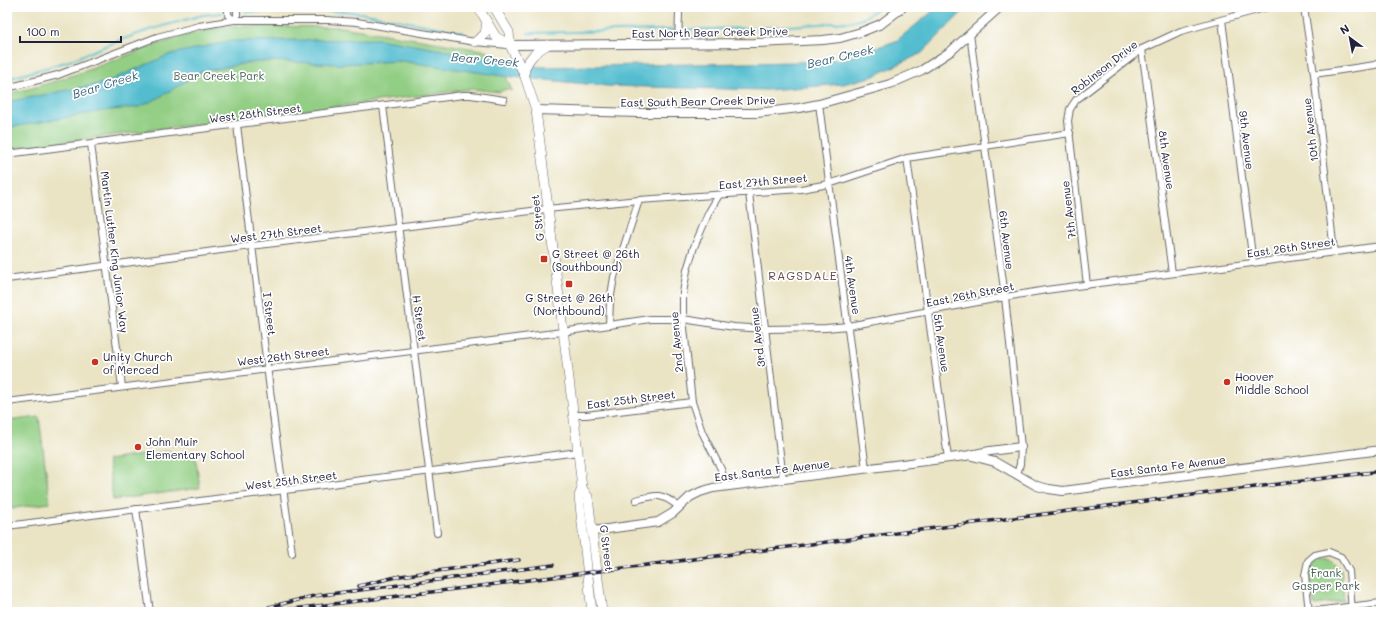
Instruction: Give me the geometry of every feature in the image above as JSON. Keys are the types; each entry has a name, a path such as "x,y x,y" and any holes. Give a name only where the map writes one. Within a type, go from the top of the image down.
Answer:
{"main road":[{"name":"G Street","path":"478,7 496,38 510,45"},
{"name":"G Street","path":"494,7 509,32 510,45 524,74 536,110 562,332 578,452 582,488 579,496 592,612"},
{"path":"475,42 485,34 487,22"},
{"path":"524,74 524,68 532,56 547,45"},
{"name":"G Street","path":"582,488 588,497 602,612"}],"street":[{"path":"228,7 228,14 234,20"},
{"path":"234,20 237,16 237,7"},
{"path":"678,7 678,40"},
{"name":"East North Bear Creek Drive","path":"510,45 678,40 755,43 840,38 881,24 903,7"},
{"name":"East South Bear Creek Drive","path":"536,110 638,113 757,113 819,104 910,76 951,51 1000,7"},
{"name":"Robinson Drive","path":"1070,133 1068,121 1070,109 1076,100 1142,49 1181,31 1268,7"},
{"name":"10th Avenue","path":"1304,7 1314,74 1334,252"},
{"path":"7,88 58,75 157,38 198,26 234,20 327,20 357,22 475,42 510,45"},
{"name":"9th Avenue","path":"1222,20 1253,262"},
{"name":"6th Avenue","path":"970,34 1004,297 1021,447 1020,464 1017,474"},
{"name":"8th Avenue","path":"1142,49 1172,273"},
{"path":"1314,74 1375,65 1381,62"},
{"name":"West 28th Street","path":"7,154 463,95 504,100"},
{"name":"4th Avenue","path":"819,104 866,469"},
{"name":"H Street","path":"382,106 437,534"},
{"name":"I Street","path":"237,125 267,368 292,553"},
{"name":"East 27th Street","path":"547,209 639,200 802,189 829,184 906,158 1070,133"},
{"name":"7th Avenue","path":"1070,133 1087,285"},
{"name":"Martin Luther King Junior Way","path":"92,144 122,387"},
{"name":"5th Avenue","path":"906,158 948,458"},
{"name":"3rd Avenue","path":"749,193 783,480"},
{"name":"2nd Avenue","path":"719,195 704,223 692,255 683,293 683,319 692,402 702,432 721,469 726,487"},
{"path":"609,325 610,301 614,277 639,200"},
{"name":"West 27th Street","path":"7,279 398,227 547,209"},
{"name":"East 26th Street","path":"562,332 650,319 683,319 734,327 791,330 848,326 1004,297 1253,262 1381,246"},
{"name":"West 26th Street","path":"7,402 562,332"},
{"name":"East 25th Street","path":"573,415 586,415 692,402"},
{"name":"East Santa Fe Avenue","path":"593,531 655,523 668,517 687,499 700,492 726,487 965,456 1021,447"},
{"name":"East Santa Fe Avenue","path":"965,456 987,459 1037,486 1049,490 1062,491 1381,450"},
{"name":"West 25th Street","path":"7,526 578,452"},
{"path":"636,500 646,497 664,496 679,507"},
{"path":"136,509 150,612"},
{"path":"1352,609 1349,571 1341,557 1329,552 1315,555 1308,561 1305,575 1308,612 1352,609 1381,603"}],"green space":[{"name":"Bear Creek Park","path":"244,26 342,27 482,50 498,56 512,91 502,90 499,92 473,89 455,91 7,149 7,94 33,88 84,72 184,36 210,29"},
{"path":"39,417 50,503 7,509 7,421"},
{"path":"170,451 171,456 195,453 200,488 113,500 108,460"},
{"name":"Frank Gasper Park","path":"1320,558 1332,559 1341,568 1344,601 1314,605 1308,573 1311,564"}],"water":[{"name":"Bear Creek","path":"938,7 967,7 922,53 874,76 843,84 767,90 608,86 503,76 402,61 338,64 273,61 246,63 201,72 158,98 139,107 103,111 7,128 7,102 104,83 171,54 231,41 379,39 541,67 798,62 843,59 896,41"}],"waterway":[{"path":"528,33 759,28 849,22 862,19 880,7"},
{"path":"245,12 341,11 361,13 462,32"},
{"path":"7,79 69,61 149,30 203,15 222,13"}],"railway":[{"path":"268,612 1381,471"},
{"path":"359,586 400,576 519,560"},
{"path":"269,607 314,596 553,565"}],"place":[{"name":"G Street @ 26th (Southbound)","path":"544,259"},
{"name":"G Street @ 26th (Northbound)","path":"569,284"},
{"name":"Unity Church of Merced","path":"95,362"},
{"name":"Hoover Middle School","path":"1227,382"},
{"name":"John Muir Elementary School","path":"138,447"}],"district":[{"name":"RAGSDALE","path":"803,275"}]}
